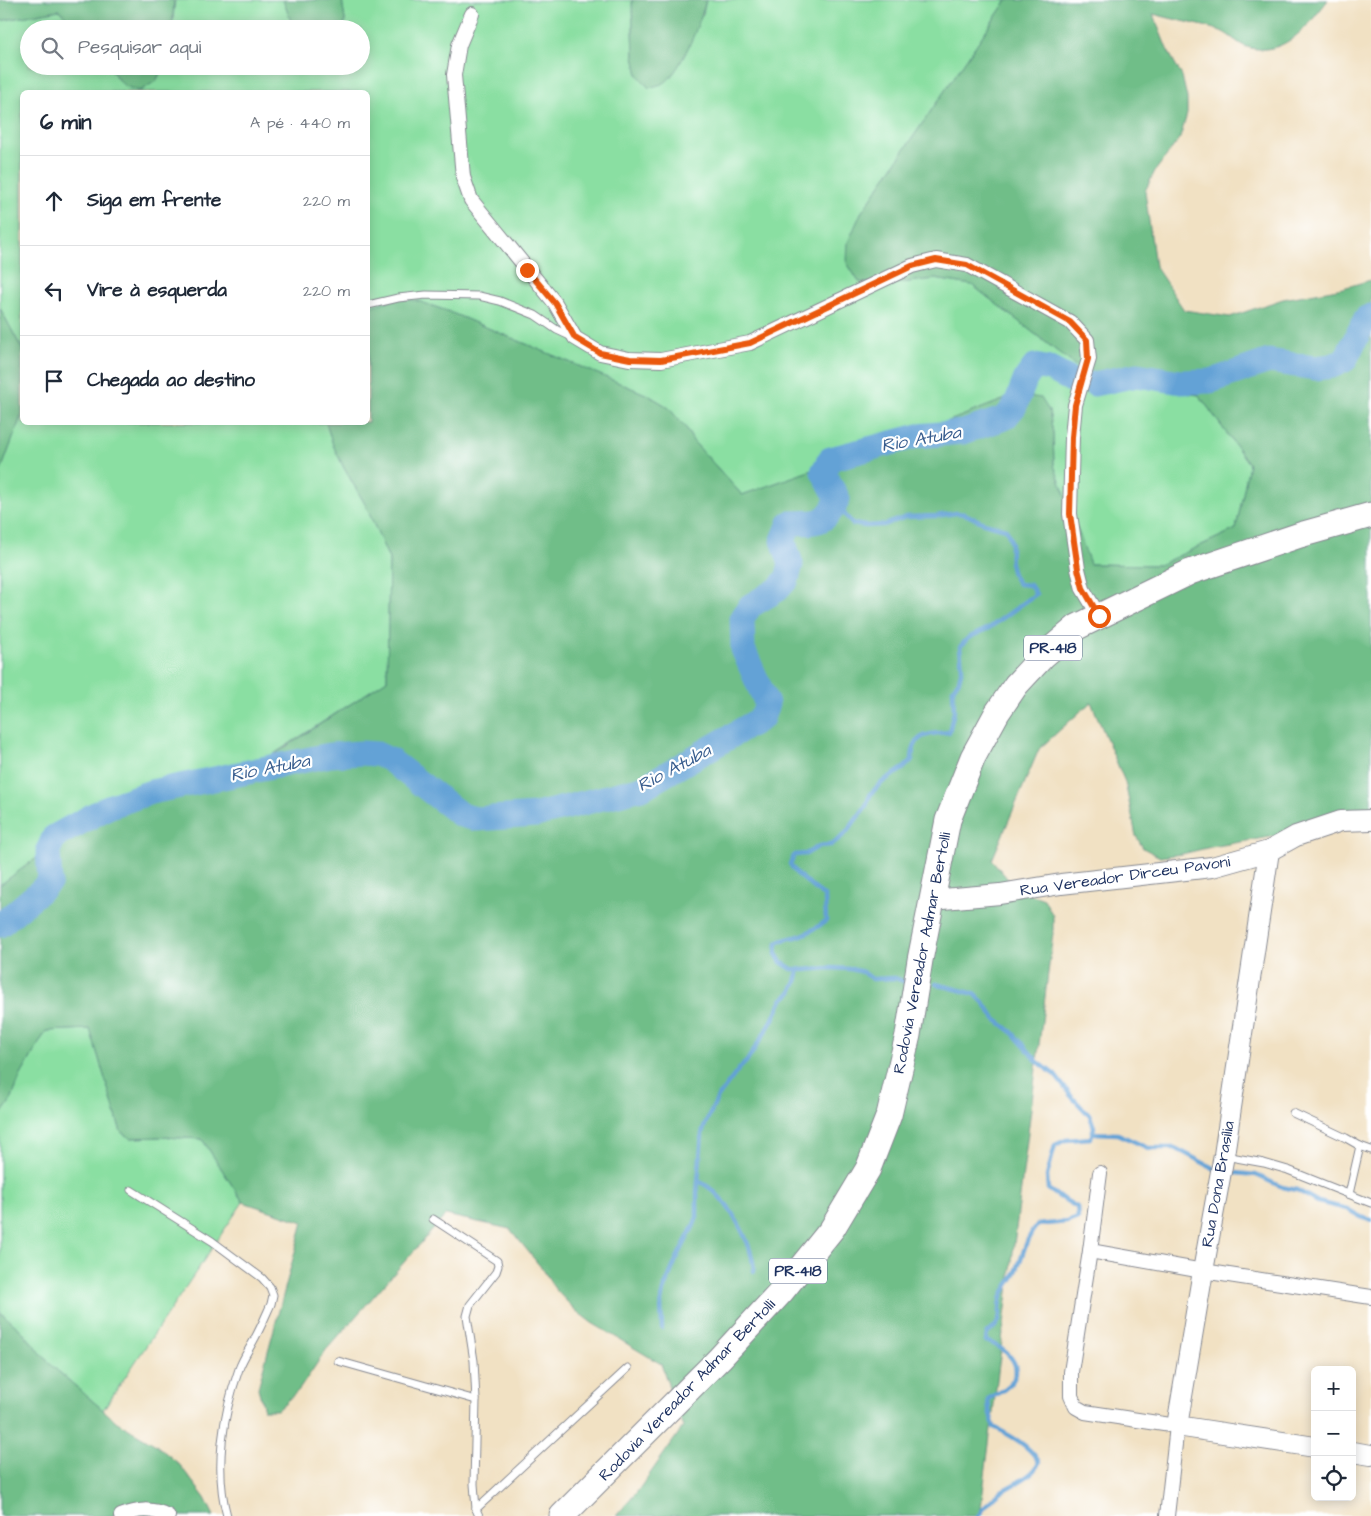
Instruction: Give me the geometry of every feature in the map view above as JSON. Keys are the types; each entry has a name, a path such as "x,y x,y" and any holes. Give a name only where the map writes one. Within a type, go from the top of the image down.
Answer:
{"highway":[{"name":"Rodovia Vereador Admar Bertolli","path":"562,1516 720,1358 782,1291 832,1229 868,1170 889,1115 908,1035 920,960 948,820 973,757 1016,685 1042,656 1077,627 1190,572 1300,535 1371,515"}],"street":[{"path":"472,14 459,45 454,75 463,177 470,200 555,303 575,338 600,353 630,359 661,360 750,343 912,266 936,260 967,265 1070,322 1087,340 1088,359 1074,413 1070,514 1078,569 1083,588 1099,616"},
{"name":"Rua Vereador Dirceu Pavoni","path":"932,900 1000,894 1061,884 1212,867 1269,851 1296,836 1341,821 1371,820"},
{"name":"Rua Dona Brasília","path":"1167,1516 1177,1426 1224,1156 1269,851"},
{"path":"1100,1174 1071,1372 1072,1396 1076,1407 1085,1412 1311,1445"},
{"path":"1090,1251 1203,1271 1371,1296"},
{"path":"1356,1453 1371,1455"},
{"path":"121,1516 134,1511 156,1511 168,1516"}],"lane":[{"path":"370,305 398,298 426,295 479,296 500,301 535,315 557,330 575,338"},
{"path":"1293,1113 1371,1150"},
{"path":"1349,1194 1360,1146"},
{"path":"1224,1156 1264,1163 1280,1168 1371,1203"},
{"path":"131,1190 212,1242 262,1278 270,1287 273,1295 271,1304 240,1367 229,1404 222,1444 221,1476 227,1516"},
{"path":"433,1219 497,1260 498,1266 496,1272 470,1305 467,1316 474,1361 476,1400 474,1484 477,1513"},
{"path":"338,1361 476,1400"},
{"path":"477,1513 628,1368"}],"green space":[{"path":"0,0 174,0 173,20 70,20 59,10 0,21"},
{"path":"175,0 283,0 291,20 173,20"},
{"path":"283,0 342,0 345,20 291,20"},
{"path":"342,0 632,0 634,56 638,75 703,14 706,0 1007,0 861,213 847,263 859,282 882,285 935,279 972,285 1076,366 1100,382 1199,395 1249,464 1236,529 1159,565 1090,564 1054,465 1053,433 1049,411 1008,398 944,423 742,495 693,441 686,428 668,407 648,395 447,311 418,301 370,307 370,90 20,90 20,345 0,308 0,21 59,10 70,20 20,20 20,75 115,75 118,80 156,81 159,75 370,75 370,20 345,20"},
{"path":"632,0 706,0 695,32 677,68 664,83 649,88 638,75 634,56"},
{"path":"1007,0 1328,0 1312,20 1294,37 1284,44 1260,49 1244,46 1221,31 1153,14 1167,49 1182,76 1187,98 1187,114 1180,138 1155,171 1145,191 1155,266 1184,310 1230,317 1283,299 1343,288 1371,280 1371,820 1160,857 1143,848 1136,836 1125,782 1091,702 1039,749 992,860 1016,889 1044,899 1053,916 1053,933 980,1516 616,1516 637,1492 683,1427 661,1364 592,1323 575,1310 555,1289 544,1271 510,1229 446,1215 326,1350 299,1390 277,1410 264,1410 258,1388 303,1222 243,1202 202,1139 130,1138 121,1132 90,1029 46,1031 21,1075 11,1100 0,1116 0,885 117,800 153,785 272,756 387,680 389,559 365,504 333,445 327,425 370,425 370,306 398,298 418,301 447,311 648,395 668,407 686,428 693,441 742,495 1019,395 1041,398 1049,411 1053,433 1054,465 1090,564 1159,565 1236,529 1249,464 1199,395 1100,382 1076,366 972,285 935,279 882,285 859,282 847,263 848,242 861,213"},
{"path":"159,75 156,81 142,90 129,87 116,76"},
{"path":"0,308 20,345 20,419 0,473"},
{"path":"20,419 20,425 327,425 333,445 365,504 389,559 387,680 272,755 233,767 153,785 117,800 0,885 0,473"},
{"path":"90,1029 121,1132 130,1138 202,1139 243,1202 103,1410 51,1365 22,1331 0,1312 0,1116 11,1100 21,1075 46,1031"},
{"path":"0,1312 22,1331 51,1365 117,1422 156,1445 179,1464 205,1498 214,1516 0,1516"}],"waterway":[{"name":"Rio Atuba","path":"1094,384 1137,375 1181,382 1211,381 1269,361 1315,368 1332,366 1345,360 1366,318 1371,316"},
{"name":"Rio Atuba","path":"0,925 50,881 48,851 54,837 108,807 151,792 330,755 361,753 377,754 390,760 461,815 476,819 536,815 642,788 762,718 767,704 743,649 742,619 750,606 777,590 787,579 791,564 783,540 790,523 819,521 829,514 838,499 823,472 830,459 918,436 963,432 1005,418 1015,406 1026,378 1035,366 1050,369 1075,382"},
{"path":"838,499 845,515 853,524 865,526 884,525 906,517 956,513 965,514 984,523 1006,529 1011,542 1013,575 1019,584 1030,585 1036,594 989,628 968,638 960,647 962,668 959,680 953,689 954,711 949,732 934,733 918,740 913,751 912,760 877,787 846,833 831,845 819,846 806,854 794,855 790,864 796,873 825,897 826,921 804,934 784,939 777,943 776,954 781,962 792,969 851,969 863,972 872,979 895,978 908,983"},
{"path":"662,1328 661,1302 663,1291 697,1217 702,1134 706,1122 718,1097 747,1061 772,1021 782,1000 791,992 799,969"},
{"path":"936,984 975,994 985,1004 995,1019 1012,1032 1038,1062 1055,1075 1090,1116 1094,1127 1091,1138 1066,1140 1055,1145 1047,1176 1048,1189 1077,1207 1078,1218 1067,1222 1037,1225 1026,1243 1017,1270 1002,1296 999,1320 987,1334 986,1341 1005,1352 1014,1363 1016,1369 1015,1376 1009,1386 988,1399 994,1427 1025,1446 1039,1462 1033,1472 999,1493 978,1516"},
{"path":"1093,1133 1118,1134 1148,1148 1175,1148 1215,1169"},
{"path":"1236,1173 1256,1175 1282,1187 1297,1190 1318,1202 1347,1209 1371,1220"},
{"path":"698,1181 718,1196 736,1219 748,1246 754,1271"}],"route":[{"path":"527,270 555,303 575,338 600,353 630,359 661,360 750,343 912,266 936,260 967,265 1070,322 1087,340 1088,359 1075,405 1072,437 1070,514 1078,569 1083,588 1099,616"}]}
